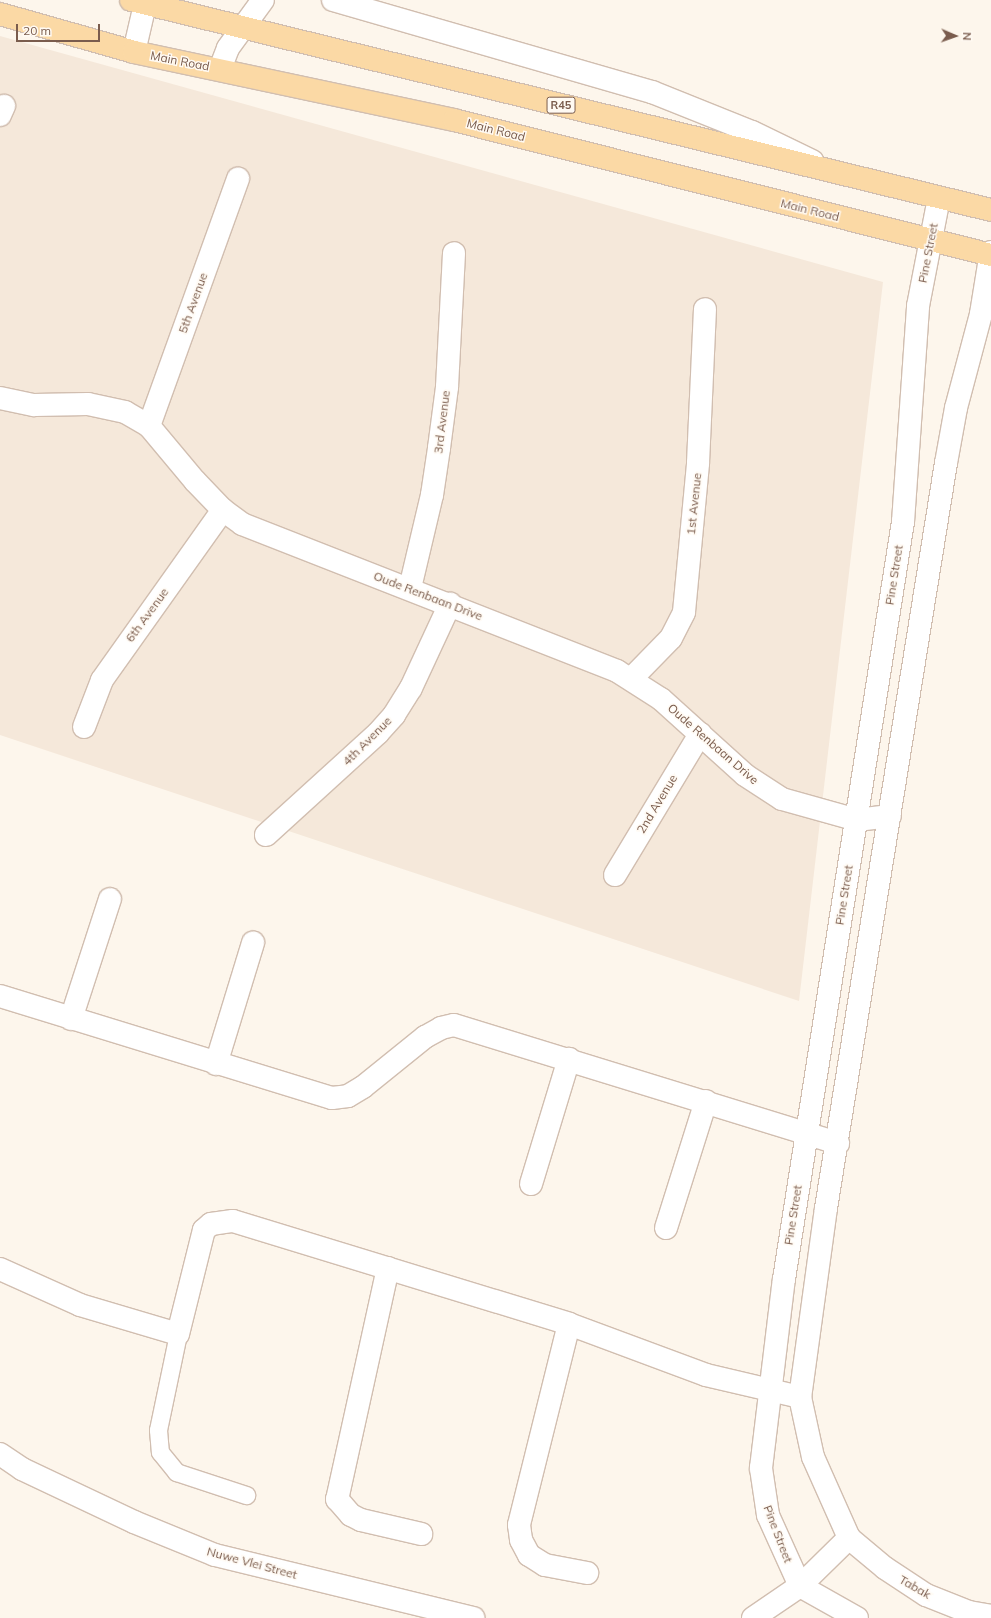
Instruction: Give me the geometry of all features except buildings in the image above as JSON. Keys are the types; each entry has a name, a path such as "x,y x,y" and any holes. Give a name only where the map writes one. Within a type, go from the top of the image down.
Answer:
{"main road":[{"name":"R45","path":"140,1 991,210"},
{"name":"Main Road","path":"0,14 134,52 220,69 454,120 929,240 991,254"}],"street":[{"path":"220,69 228,48 242,27 264,0"},
{"path":"333,0 652,92 752,132 832,171"},
{"path":"134,52 140,1"},
{"name":"5th Avenue","path":"149,426 238,179"},
{"name":"Pine Street","path":"800,1586 779,1543 764,1493 761,1468 769,1392 805,1134 857,820 903,522 918,306 929,240 939,198"},
{"name":"3rd Avenue","path":"410,588 432,495 440,440 446,387 454,253"},
{"path":"753,1618 800,1586 849,1538 813,1457 800,1397 838,1143 946,463 956,408 981,314 991,254"},
{"name":"1st Avenue","path":"631,679 671,638 684,612 698,463 705,309"},
{"name":"Oude Renbaan Drive","path":"0,398 34,405 64,403 110,406 149,426 223,510 267,536 410,588 631,679 661,699 745,775 782,799 857,820"},
{"name":"6th Avenue","path":"84,727 102,680 223,510"},
{"name":"4th Avenue","path":"266,835 378,733 394,715 411,688 450,604"},
{"name":"2nd Avenue","path":"615,875 700,734"},
{"path":"857,820 890,816"},
{"path":"71,1019 110,900"},
{"path":"216,1064 253,943"},
{"path":"0,996 216,1064 332,1098 348,1096 363,1088 425,1037 441,1028 454,1025 706,1101 805,1134 838,1143"},
{"path":"531,1184 569,1059"},
{"path":"666,1228 706,1101"},
{"path":"0,1269 80,1305 178,1334 200,1239 211,1224 233,1221 569,1324 706,1375 769,1392 800,1397"},
{"path":"388,1268 337,1499 351,1515 361,1520 421,1534"},
{"path":"569,1324 519,1525 521,1540 529,1555 546,1565 587,1573"},
{"name":"Nuwe Vlei Street","path":"0,1454 22,1468 134,1522 215,1555 473,1618"},
{"name":"Tabak","path":"849,1538 885,1568 926,1595 969,1612 991,1616"},
{"path":"800,1586 857,1618"}],"lane":[{"path":"178,1334 158,1430 160,1452 176,1472 246,1495"}],"shaded area":[{"path":"0,36 883,282 799,1001 0,735"}]}
